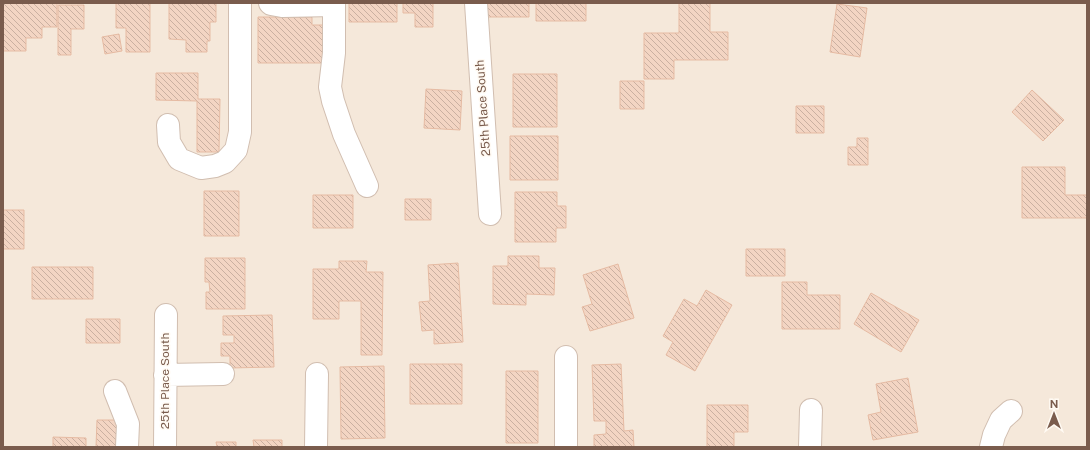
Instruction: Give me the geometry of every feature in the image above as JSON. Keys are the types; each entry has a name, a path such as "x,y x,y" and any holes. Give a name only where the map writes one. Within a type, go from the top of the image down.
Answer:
{"street":[{"path":"168,125 169,142 179,159 201,168 215,166 225,162 236,150 240,132 240,3"},
{"path":"270,3 282,6 334,4 334,53 330,87 344,134 367,186"},
{"name":"25th Place South","path":"476,3 490,214"},
{"name":"25th Place South","path":"165,447 166,315"},
{"path":"566,357 566,447"},
{"path":"165,375 223,374"},
{"path":"316,447 317,374"},
{"path":"115,391 128,424 127,447"},
{"path":"810,447 811,410"},
{"path":"991,447 994,435 1001,420 1011,411"}],"shaded area":[{"path":"3,3 1087,3 1087,447 3,447"}],"building":[{"path":"3,3 57,3 57,27 42,27 42,38 26,38 26,51 3,51"},
{"path":"116,3 150,3 150,52 126,52 126,28 116,28"},
{"path":"169,3 216,3 216,22 210,22 210,41 207,41 207,52 186,52 186,40 169,39"},
{"path":"349,3 397,3 397,22 349,22"},
{"path":"403,3 433,3 433,27 415,27 415,13 403,13"},
{"path":"487,3 529,3 529,17 487,17"},
{"path":"536,3 586,3 586,21 536,21"},
{"path":"679,3 710,3 710,32 728,32 728,60 674,60 674,79 644,79 644,33 679,33"},
{"path":"837,4 867,8 860,57 830,52"},
{"path":"58,5 84,5 84,29 71,29 71,55 58,55"},
{"path":"258,17 312,17 312,25 327,25 327,63 258,63"},
{"path":"119,34 122,51 105,54 102,37"},
{"path":"156,73 198,73 198,99 220,99 219,152 197,152 197,101 156,100"},
{"path":"513,74 557,74 557,127 513,127"},
{"path":"620,81 644,81 644,109 620,109"},
{"path":"426,89 462,91 460,130 424,128"},
{"path":"1032,90 1064,120 1043,141 1012,112"},
{"path":"796,106 824,106 824,133 796,133"},
{"path":"510,136 558,136 558,180 510,180"},
{"path":"857,138 868,138 868,165 848,165 848,147 857,147"},
{"path":"1022,167 1065,167 1065,195 1087,195 1087,218 1022,218"},
{"path":"204,191 239,191 239,236 204,236"},
{"path":"515,192 557,192 557,206 566,206 566,228 556,228 556,242 515,242"},
{"path":"313,195 353,195 353,228 313,228"},
{"path":"405,199 431,199 431,220 405,220"},
{"path":"3,210 24,210 24,249 3,249"},
{"path":"746,249 785,249 785,276 746,276"},
{"path":"508,256 539,256 539,268 555,268 554,295 526,294 526,305 493,304 493,266 508,266"},
{"path":"205,258 245,258 245,309 206,309 206,292 210,292 209,282 205,282"},
{"path":"339,261 367,261 366,272 383,272 382,355 361,355 361,301 339,301 339,319 313,319 313,269 339,269"},
{"path":"458,263 463,342 434,344 434,330 422,331 419,302 430,301 428,265"},
{"path":"618,264 634,318 590,331 582,307 592,304 583,275"},
{"path":"32,267 93,267 93,299 32,299"},
{"path":"782,282 807,282 807,295 840,295 840,329 782,329"},
{"path":"706,290 732,305 695,371 666,355 673,342 663,336 684,299 697,306"},
{"path":"871,293 919,320 901,352 854,324"},
{"path":"272,315 274,367 230,368 230,356 221,356 221,343 234,343 234,335 223,335 223,316"},
{"path":"86,319 120,319 120,343 86,343"},
{"path":"410,364 462,364 462,404 410,404"},
{"path":"621,364 624,431 633,430 634,447 594,447 594,435 606,434 606,421 594,421 592,365"},
{"path":"384,366 385,438 341,439 340,367"},
{"path":"506,371 538,371 538,443 506,443"},
{"path":"908,378 918,432 873,440 868,415 881,412 876,384"},
{"path":"707,405 748,405 748,432 734,432 734,447 707,447"},
{"path":"97,420 117,420 116,447 96,447"},
{"path":"53,437 86,438 86,447 53,447"},
{"path":"253,440 282,440 282,447 254,447"},
{"path":"216,442 236,442 236,447 217,447"}]}
